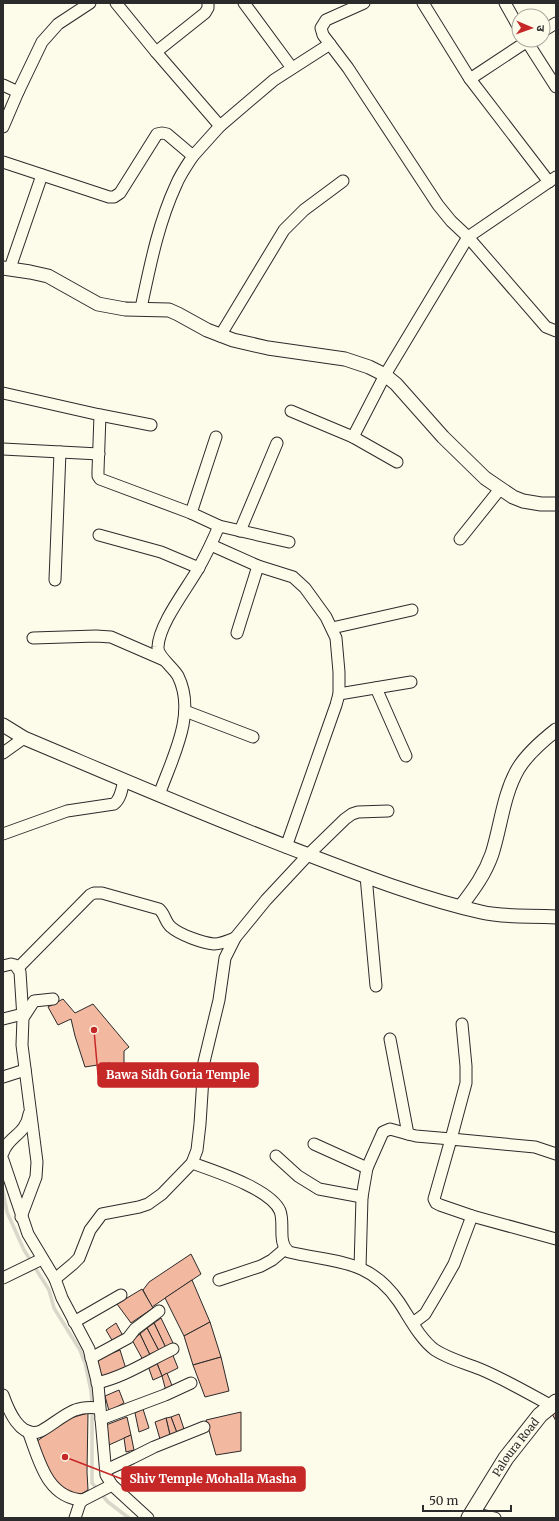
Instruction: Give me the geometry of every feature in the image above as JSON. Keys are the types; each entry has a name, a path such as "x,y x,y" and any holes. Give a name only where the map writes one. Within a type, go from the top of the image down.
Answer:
{"main road":[{"name":"Paloura Road","path":"471,1515 506,1458 525,1433 553,1404"}],"street":[{"path":"3,127 36,53 49,32 58,24 90,3"},
{"path":"116,3 220,126"},
{"path":"156,52 205,13 208,8 208,3"},
{"path":"244,3 292,68"},
{"path":"364,3 326,20 321,28 323,35 348,68 438,205 451,221 468,237 546,327 556,331"},
{"path":"353,437 385,375 468,237 553,179 470,79 423,3"},
{"path":"505,3 511,14"},
{"path":"141,308 157,233 176,183 193,156 220,126 274,80 330,44"},
{"path":"470,79 516,48"},
{"path":"531,48 556,87"},
{"path":"3,85 18,92"},
{"path":"3,162 109,197 114,197 120,193 157,134 167,134 193,156"},
{"path":"42,175 6,268 48,276 98,304 125,309 141,308 169,310 220,336 268,348 345,359 369,367 385,375 404,392 429,422 466,460 485,478 500,489 523,501 541,504 556,504"},
{"path":"220,336 284,230 304,210 343,181"},
{"path":"3,393 151,425"},
{"path":"291,411 353,437 397,462"},
{"path":"100,415 98,476 100,479 191,513 219,526 290,542"},
{"path":"191,513 216,437"},
{"path":"240,531 277,443"},
{"path":"3,449 99,454"},
{"path":"55,580 60,452"},
{"path":"460,539 500,489"},
{"path":"159,795 182,732 185,711 183,690 178,676 159,653 158,648 163,629 199,568 219,526"},
{"path":"100,535 161,552 199,568"},
{"path":"211,545 258,566 293,576 305,588 332,628 338,648 339,694 286,847"},
{"path":"237,633 258,566"},
{"path":"332,628 412,610"},
{"path":"33,638 96,636 112,637 166,661"},
{"path":"339,694 411,682"},
{"path":"376,688 406,756"},
{"path":"185,711 254,737"},
{"path":"3,725 24,738 159,795 286,847 366,876 435,899 496,914 556,917"},
{"path":"461,906 478,884 487,866 511,782 518,768 540,743 556,730"},
{"path":"3,753 24,738"},
{"path":"3,834 67,811 114,804 119,798 124,780"},
{"path":"55,1279 74,1264 79,1258 90,1230 102,1214 148,1204 162,1194 192,1162 197,1150 204,1062 219,1000 224,958 235,938 266,900 308,855 345,819 352,814 388,811"},
{"path":"366,876 376,986"},
{"path":"18,968 90,895 94,893 102,893 159,909 170,927 191,938 203,942 214,944 235,938"},
{"path":"3,966 10,964 15,965 20,972 23,1016 22,1045 37,1162 36,1177 21,1217"},
{"path":"3,1019 23,1016 34,1001 52,999"},
{"path":"462,1024 466,1083 452,1139 434,1199 436,1203 440,1205 472,1216 556,1239"},
{"path":"390,1039 408,1134"},
{"path":"3,1077 25,1070"},
{"path":"3,1153 7,1145 25,1128 28,1121 30,1108"},
{"path":"360,1268 362,1197 366,1168 383,1132 390,1129 416,1136 535,1147 556,1154"},
{"path":"314,1144 366,1168"},
{"path":"276,1156 298,1176 319,1189 362,1197"},
{"path":"3,1160 36,1262 55,1279 62,1298 86,1343 91,1358 97,1383 93,1408 101,1419 106,1475 109,1486 148,1518"},
{"path":"192,1162 254,1188 274,1202 279,1210 282,1221 283,1244 289,1252 332,1260 360,1268 375,1276 389,1288 422,1336 435,1350 456,1361 481,1370 553,1404"},
{"path":"413,1323 425,1314 454,1264 472,1216"},
{"path":"219,1280 261,1266 272,1260 285,1248"},
{"path":"3,1278 36,1262"},
{"path":"74,1322 121,1295"},
{"path":"91,1358 128,1338 135,1329 159,1311"},
{"path":"97,1383 108,1381 173,1349"},
{"path":"101,1419 165,1395 191,1383"},
{"path":"3,1395 6,1412 28,1431 38,1432 74,1410 93,1408"},
{"path":"106,1470 154,1447 204,1428"},
{"path":"28,1431 44,1472 57,1491 69,1498 86,1498"},
{"path":"75,1518 80,1503 86,1498 109,1486"},
{"path":"471,1515 495,1518"}],"building":[{"path":"63,999 75,1013 93,1004 129,1047 124,1051 124,1063 113,1069 110,1063 85,1067 71,1019 58,1025 48,1007"},
{"path":"191,1254 201,1274 152,1307 143,1290 149,1282"},
{"path":"192,1280 210,1322 184,1336 165,1298"},
{"path":"142,1289 153,1308 131,1323 117,1304"},
{"path":"161,1318 174,1345 166,1348 154,1323"},
{"path":"210,1322 221,1357 193,1365 184,1336"},
{"path":"116,1323 123,1336 113,1342 106,1330"},
{"path":"154,1323 166,1348 159,1351 147,1328"},
{"path":"147,1328 159,1351 150,1355 140,1334"},
{"path":"140,1334 150,1355 143,1360 132,1340"},
{"path":"120,1350 126,1369 102,1378 97,1359"},
{"path":"172,1353 178,1368 162,1376 156,1361"},
{"path":"221,1357 229,1391 205,1397 193,1365"},
{"path":"156,1361 162,1376 153,1380 148,1366"},
{"path":"167,1373 173,1388 166,1391 162,1376"},
{"path":"119,1390 124,1403 109,1411 105,1396"},
{"path":"143,1409 149,1428 139,1432 135,1413"},
{"path":"556,1409 556,1421 551,1412"},
{"path":"241,1412 241,1451 216,1455 206,1420"},
{"path":"88,1413 88,1490 79,1495 64,1491 52,1478 36,1442 67,1419"},
{"path":"179,1414 184,1429 177,1433 171,1417"},
{"path":"127,1417 131,1435 109,1445 106,1425"},
{"path":"171,1417 177,1433 170,1435 166,1418"},
{"path":"166,1418 170,1435 160,1439 155,1422"},
{"path":"131,1435 134,1450 126,1452 124,1438"}],"waterway":[{"path":"3,1191 7,1212 24,1250 49,1290 54,1308 80,1350 85,1363 92,1403 92,1483 108,1502 129,1518"}],"place":[{"name":"Bawa Sidh Goria Temple","path":"94,1030"},
{"name":"Shiv Temple Mohalla Masha","path":"65,1457"}]}
